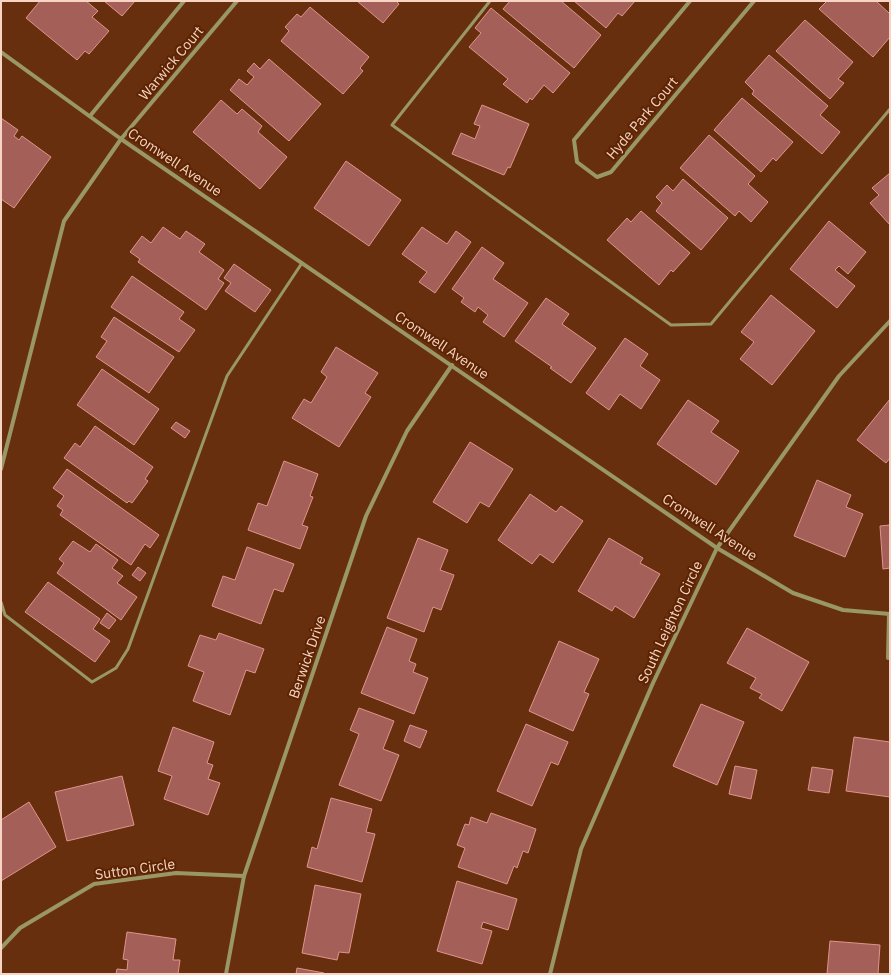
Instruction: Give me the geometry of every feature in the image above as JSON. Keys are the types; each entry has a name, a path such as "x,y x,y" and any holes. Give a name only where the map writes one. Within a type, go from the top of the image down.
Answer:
{"street":[{"name":"Warwick Court","path":"90,116 184,1"},
{"name":"Warwick Court","path":"1,469 64,221 121,139 237,1"},
{"name":"Hyde Park Court","path":"690,1 574,140 577,162 597,177 611,172 754,1"},
{"name":"Cromwell Avenue","path":"1,52 121,139 717,548 793,592 844,610 890,614"},
{"name":"South Leighton Circle","path":"550,974 581,849 653,684 717,548 839,376 890,321"},
{"name":"Berwick Drive","path":"226,974 244,876 366,516 407,431 452,365"},
{"path":"888,658 890,614"},
{"name":"Sutton Circle","path":"1,948 20,928 94,884 176,873 244,876"}],"lane":[{"path":"490,1 392,126 671,326 711,324 890,109"},
{"path":"1,602 5,615 92,682 116,668 128,649 227,376 302,263"}],"building":[{"path":"40,1 86,1 98,11 92,17 109,31 89,54 85,51 77,60 26,18"},
{"path":"104,1 135,1 122,16"},
{"path":"357,1 396,1 399,4 383,23"},
{"path":"510,1 561,1 601,35 574,68 503,9"},
{"path":"574,1 635,1 622,16 618,13 606,28"},
{"path":"827,1 876,1 890,14 890,37 873,57 819,9"},
{"path":"310,7 369,57 360,68 363,71 343,94 281,41 289,31 285,27 297,14 301,17"},
{"path":"491,8 570,73 553,93 544,85 532,100 530,98 527,103 503,84 508,79 469,47 481,33 475,28"},
{"path":"805,20 853,62 838,79 844,83 830,99 776,51"},
{"path":"769,55 828,106 820,115 840,132 822,154 752,94 754,91 745,82"},
{"path":"269,59 321,104 289,141 230,90 239,79 247,85 254,77 247,71 254,63 260,69"},
{"path":"742,98 793,142 776,161 773,158 761,172 714,130"},
{"path":"221,100 237,114 242,109 262,126 258,132 287,157 260,189 193,132"},
{"path":"482,105 529,124 510,168 508,167 504,175 452,154 461,133 475,139 480,126 474,124"},
{"path":"1,118 18,130 14,136 19,140 22,136 51,157 14,208 1,199"},
{"path":"709,135 755,176 748,184 768,202 751,222 739,211 735,216 680,168"},
{"path":"346,161 401,200 369,246 314,208"},
{"path":"890,173 890,225 870,203 879,195 872,188"},
{"path":"683,179 728,218 701,250 656,211 662,203 656,197 667,185 673,191"},
{"path":"641,211 690,253 673,272 671,270 659,285 607,240 627,218 631,222"},
{"path":"829,221 866,252 848,274 839,266 835,270 855,286 837,308 790,269"},
{"path":"163,227 180,239 186,231 205,244 199,252 224,270 218,279 224,283 206,310 138,262 140,259 130,252 142,236 151,243"},
{"path":"422,227 447,244 456,231 471,242 435,293 419,282 427,272 402,254"},
{"path":"482,247 504,263 493,279 528,303 504,337 483,322 488,315 478,307 475,312 461,302 464,298 452,289"},
{"path":"234,264 271,290 255,312 225,291 231,283 224,278"},
{"path":"132,276 184,312 179,319 195,330 179,352 111,307"},
{"path":"771,295 815,331 772,385 740,359 754,342 741,332"},
{"path":"546,298 569,314 562,324 596,348 571,383 550,368 552,367 515,341"},
{"path":"114,317 174,357 149,393 96,357 107,341 101,337"},
{"path":"625,338 648,354 640,366 660,380 641,409 620,394 609,410 586,393"},
{"path":"336,347 378,373 365,393 371,397 339,447 292,418 304,399 311,403 327,377 321,372"},
{"path":"102,369 159,409 134,445 77,405"},
{"path":"890,399 890,458 886,463 857,440"},
{"path":"688,400 719,421 711,432 739,451 716,485 657,444"},
{"path":"176,422 190,431 185,438 171,428"},
{"path":"95,426 153,467 145,479 148,481 132,503 129,501 127,503 64,458 75,443 80,447"},
{"path":"470,442 513,469 489,507 480,502 467,523 433,502"},
{"path":"284,461 318,474 310,496 313,497 302,525 308,527 300,549 248,530 258,503 267,506"},
{"path":"67,469 159,535 150,548 145,544 131,565 60,515 63,510 57,506 64,496 53,488"},
{"path":"817,480 851,495 846,507 863,514 845,557 794,536"},
{"path":"530,494 556,512 561,506 583,521 553,563 540,554 532,564 498,540"},
{"path":"890,525 890,568 883,569 880,526"},
{"path":"418,538 448,550 440,570 454,575 441,610 433,607 424,632 387,618"},
{"path":"609,538 643,558 640,563 660,574 634,618 615,606 612,611 578,591"},
{"path":"73,541 90,552 96,544 118,560 112,568 123,576 117,583 137,597 121,620 57,573 64,563 59,559"},
{"path":"247,547 294,564 283,592 274,589 261,624 212,606 223,576 235,580"},
{"path":"138,567 146,573 140,581 132,575"},
{"path":"48,582 100,619 93,629 110,641 95,662 25,612"},
{"path":"107,613 116,620 109,629 100,623"},
{"path":"387,627 417,639 409,661 416,664 413,672 428,678 414,714 361,693"},
{"path":"747,628 809,662 782,711 759,698 762,694 750,688 756,678 727,663"},
{"path":"219,633 264,649 255,673 246,670 230,715 193,701 204,672 188,666 200,635 216,640"},
{"path":"559,641 599,659 584,692 589,694 573,731 529,711"},
{"path":"701,704 744,722 717,785 673,766"},
{"path":"359,708 394,721 383,749 399,755 381,801 339,785 359,734 350,730"},
{"path":"526,724 568,742 558,765 551,762 532,806 497,791"},
{"path":"410,725 427,731 420,748 404,741"},
{"path":"173,727 214,742 207,763 213,765 208,779 220,783 208,815 164,799 172,776 158,771"},
{"path":"854,737 890,742 890,797 846,791"},
{"path":"735,766 757,770 751,799 729,794"},
{"path":"812,767 833,770 829,793 808,790"},
{"path":"122,776 134,825 67,841 55,792"},
{"path":"331,798 372,809 366,832 375,834 362,882 307,867 312,847 317,849"},
{"path":"29,802 56,847 1,881 1,820"},
{"path":"491,813 536,829 528,853 523,851 517,868 514,866 507,884 458,867 465,848 457,845 465,824 469,825 471,817 487,823"},
{"path":"457,881 517,899 508,930 483,922 481,928 492,931 482,964 437,951"},
{"path":"315,885 361,894 349,953 339,952 337,960 302,953"},
{"path":"127,932 176,939 173,960 180,960 178,974 116,974 117,969 127,970 128,960 123,959"},
{"path":"830,941 880,945 878,974 827,974"},
{"path":"297,968 324,973 324,974 296,974"}]}
